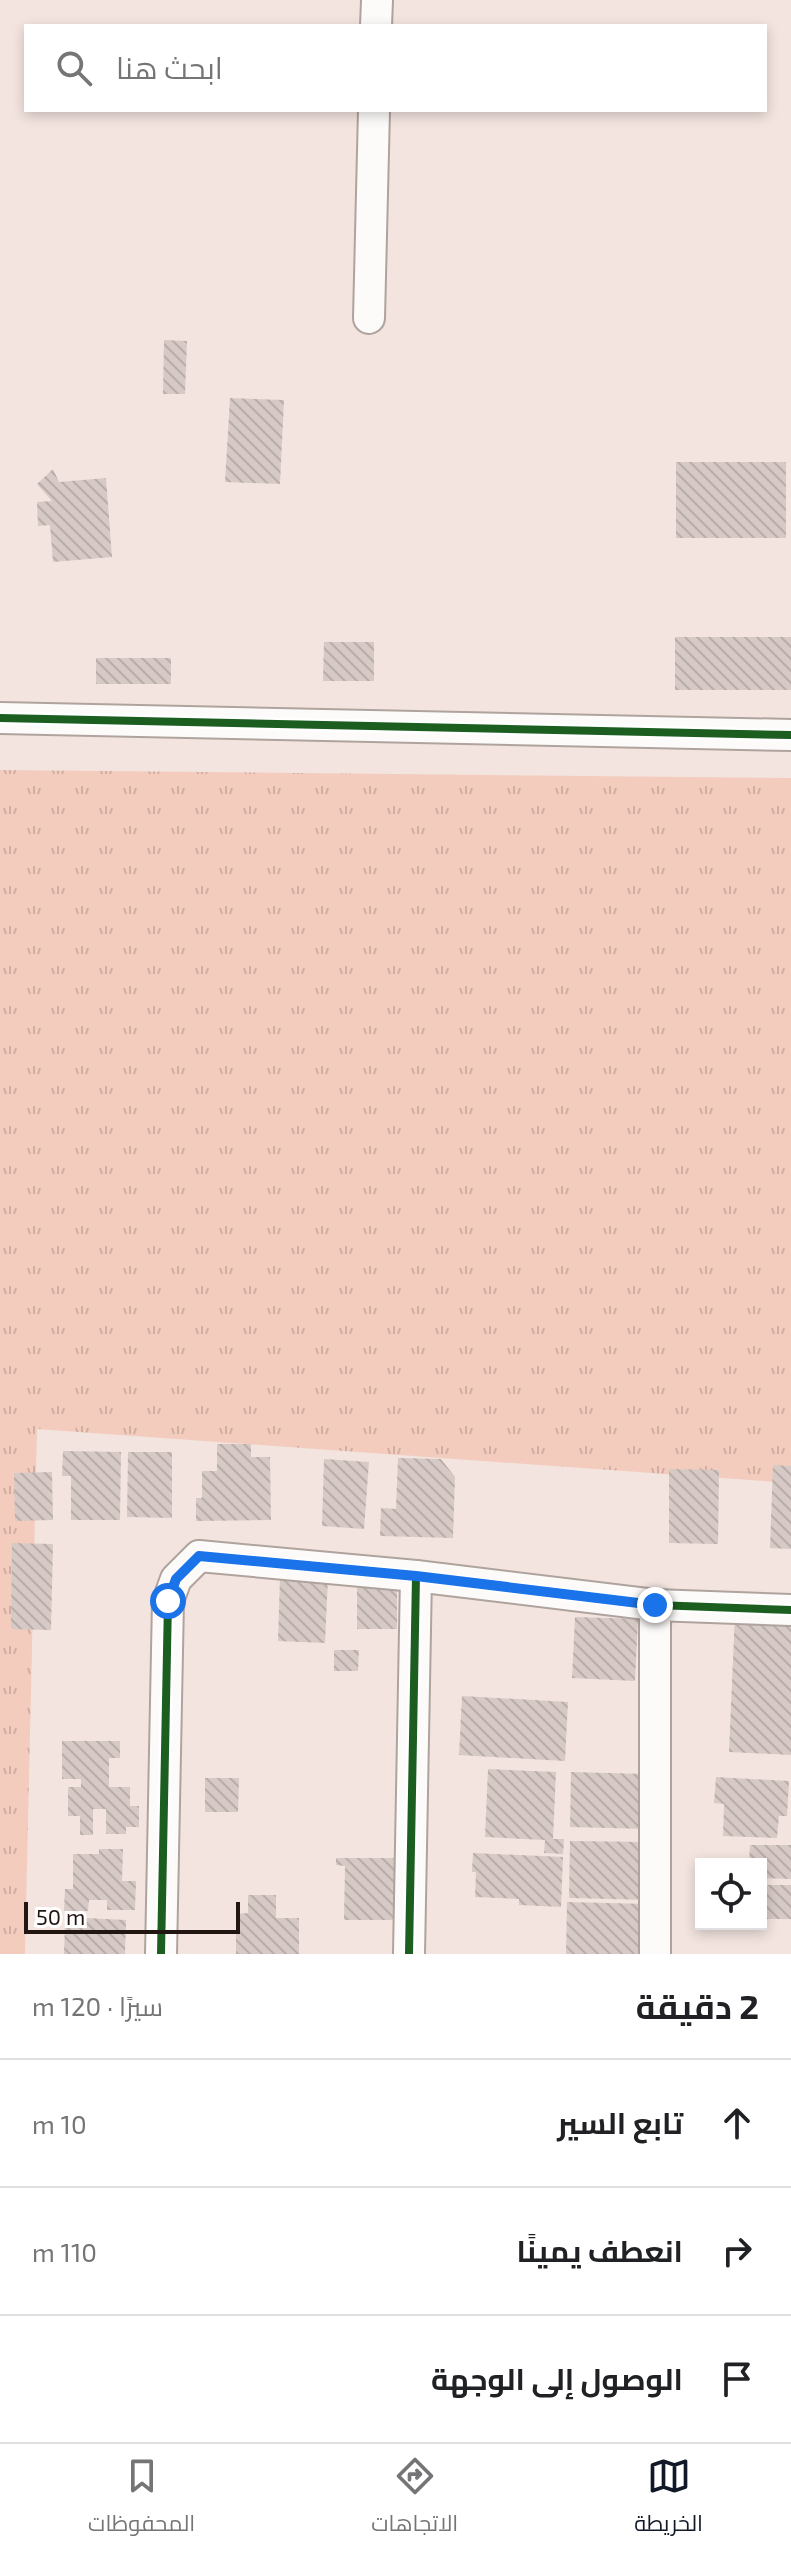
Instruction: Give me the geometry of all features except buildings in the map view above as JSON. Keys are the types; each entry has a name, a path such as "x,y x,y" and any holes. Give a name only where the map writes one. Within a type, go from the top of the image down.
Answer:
{"street":[{"path":"376,24 377,0"},
{"path":"369,318 374,112"},
{"path":"0,718 791,735"},
{"path":"161,1954 168,1601 176,1579 199,1556 416,1576 655,1605 791,1610"},
{"path":"409,1954 416,1576"},
{"path":"655,1605 655,1954"}],"green space":[{"path":"0,770 791,778 791,1483 37,1429 25,1954 0,1954"}],"cycle path":[{"path":"0,718 791,735"},
{"path":"161,1954 168,1601 176,1579 199,1556 416,1576 655,1605 791,1610"},
{"path":"409,1954 416,1576"}],"route":[{"path":"168,1601 176,1579 199,1556 416,1576 655,1605"}]}
